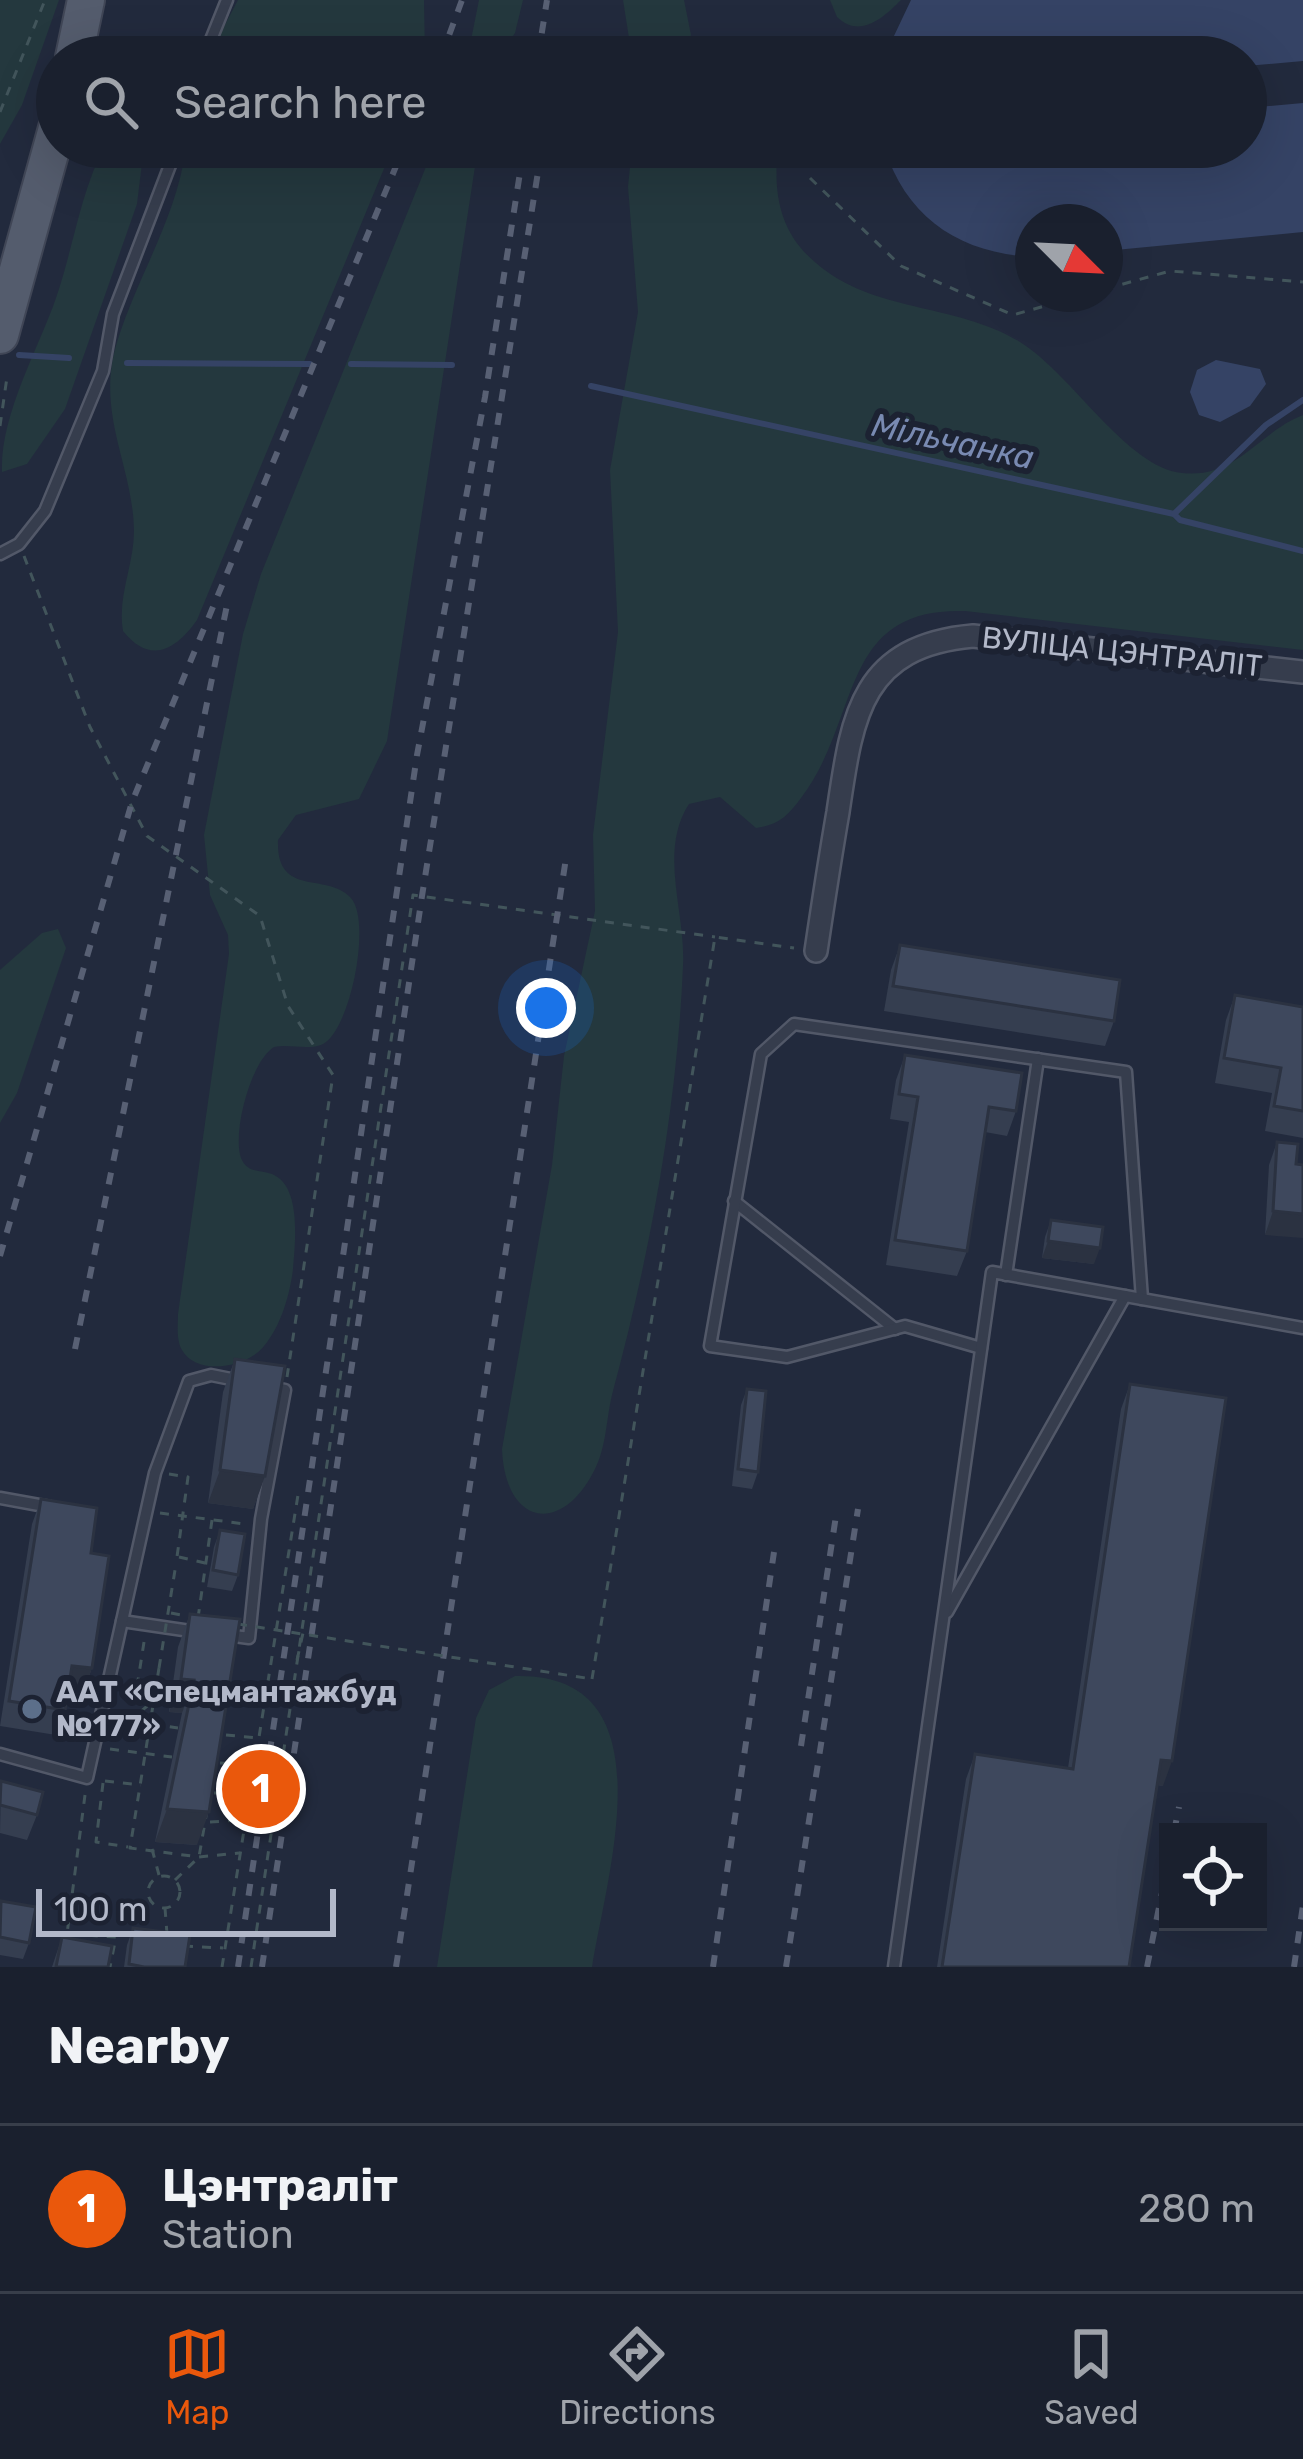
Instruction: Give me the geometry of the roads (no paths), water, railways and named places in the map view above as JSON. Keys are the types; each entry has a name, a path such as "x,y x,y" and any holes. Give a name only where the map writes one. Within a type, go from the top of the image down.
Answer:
{"main road":[{"path":"78,36 86,0"},
{"path":"0,335 46,168"}],"street":[{"name":"ВУЛІЦА ЦЭНТРАЛІТ","path":"816,950 852,721 874,681 901,655 931,639 973,635 1303,672"}],"lane":[{"path":"212,36 227,0"},
{"path":"0,554 19,544 45,512 103,371 113,314 168,168"},
{"path":"982,1348 905,1326 787,1357 710,1346 760,1054 794,1024 1126,1072 1142,1299"},
{"path":"1006,1275 1038,1059"},
{"path":"734,1201 896,1329"},
{"path":"894,1967 992,1272 1303,1328"},
{"path":"943,1619 1125,1296"},
{"path":"0,1754 87,1778 147,1508 189,1381 211,1375 285,1390 261,1519 249,1638 122,1621"},
{"path":"0,1498 68,1510"}],"water":[{"path":"911,0 1303,0 1303,61 1267,64 1267,36 894,36"},
{"path":"1303,103 1303,232 1123,249 1123,204 1015,204 1015,255 982,248 940,228 907,194 892,168 1267,168 1267,106"},
{"path":"1216,360 1260,369 1266,384 1250,406 1220,422 1199,415 1190,392 1197,370"}],"waterway":[{"name":"Мільчанка","path":"19,355 69,358"},
{"name":"Мільчанка","path":"127,363 310,364"},
{"name":"Мільчанка","path":"351,364 452,365"},
{"name":"Мільчанка","path":"591,386 1174,514 1180,520 1303,551"},
{"path":"1174,514 1266,425 1303,400"}],"railway":[{"path":"449,36 462,0"},
{"path":"541,36 547,0"},
{"path":"0,1256 132,802 395,168"},
{"path":"238,1967 417,755 485,397 521,168"},
{"path":"262,1967 422,896 539,168"},
{"path":"75,1349 227,605"},
{"path":"396,1967 566,858"},
{"path":"801,1746 837,1509"},
{"path":"786,1967 858,1509"},
{"path":"713,1967 774,1552"},
{"path":"1176,1823 1179,1807"},
{"path":"1294,1967 1303,1905"},
{"path":"1147,1967 1159,1908"}],"place":[{"name":"ААТ «Спецмантажбуд №177»","path":"32,1709"},
{"name":"Цэнтраліт","path":"261,1789"}]}
